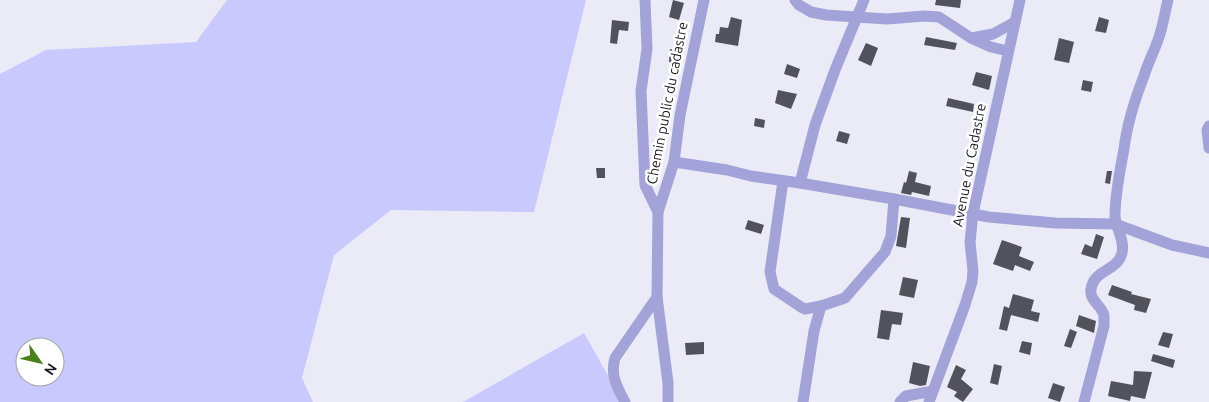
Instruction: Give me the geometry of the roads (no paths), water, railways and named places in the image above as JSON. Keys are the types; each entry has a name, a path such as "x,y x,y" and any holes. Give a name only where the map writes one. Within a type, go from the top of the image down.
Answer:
{"street":[{"path":"646,0 647,49 641,91 645,185 658,212 657,297 668,383 668,402"},
{"name":"Chemin public du cadastre","path":"658,212 674,162 680,116 704,0"},
{"path":"795,0 799,5 811,12 857,18 939,17 971,38 991,47 1008,51"},
{"path":"800,182 815,125 864,0"},
{"name":"Avenue du Cadastre","path":"931,396 965,305 973,276 970,242 973,213 1020,0"},
{"path":"1084,402 1104,326 1104,316 1091,295 1091,290 1095,278 1115,265 1122,254 1122,240 1116,224 1116,194 1128,127 1144,75 1160,34 1168,0"},
{"path":"971,38 993,34 1014,22"},
{"path":"1209,126 1207,130 1209,148"},
{"path":"674,162 727,170 751,176 800,182 989,217 1055,223 1116,224 1142,232 1172,245 1209,253"},
{"path":"783,181 770,272 771,283 774,288 805,309 845,298 885,252 891,236 894,199"},
{"path":"625,402 613,377 612,368 615,358 657,297"},
{"path":"803,402 814,331 821,306"},
{"path":"900,402 906,396 931,396"}]}
